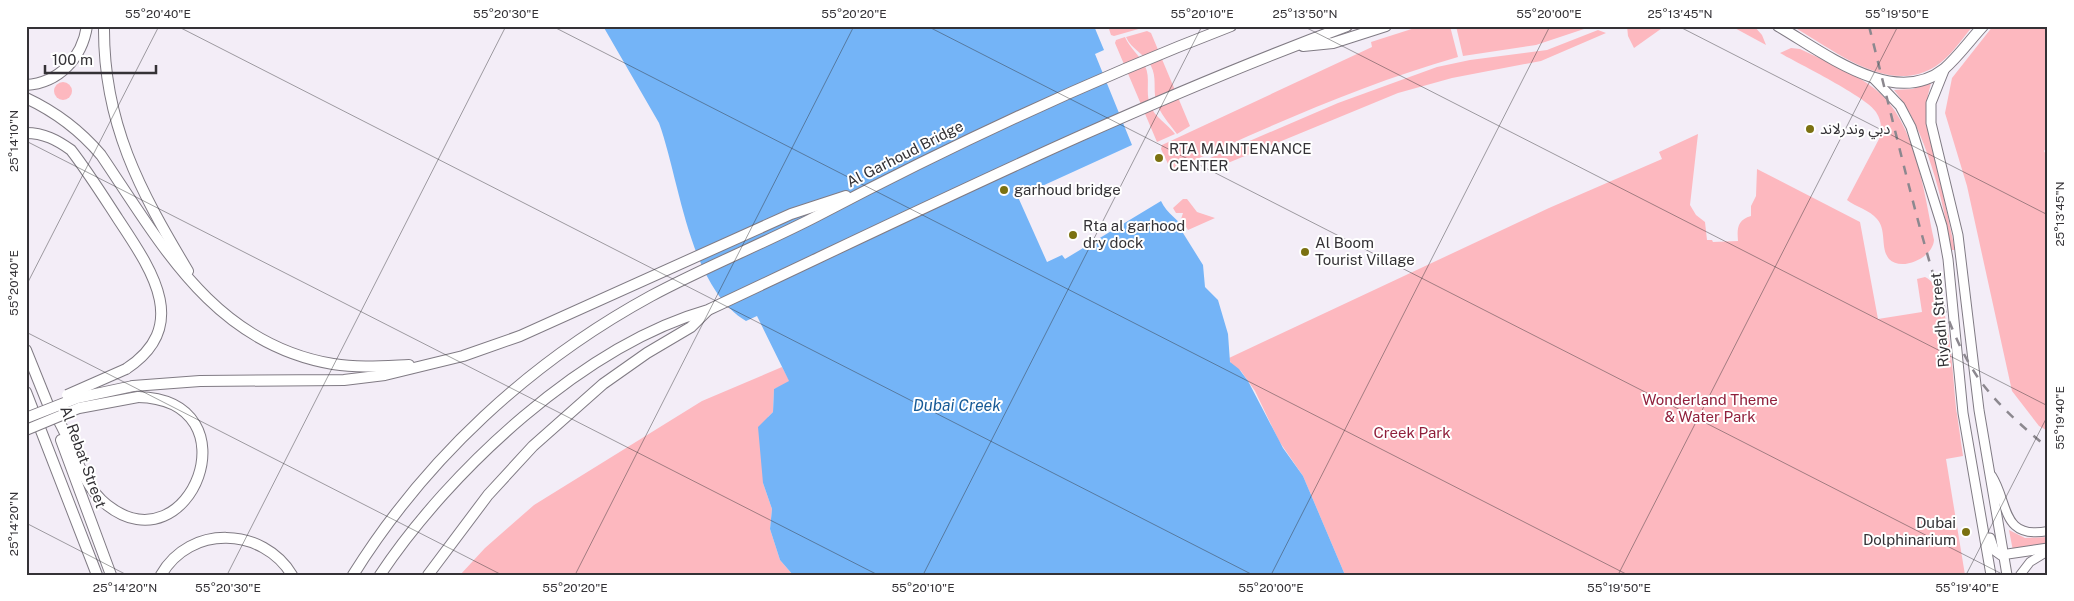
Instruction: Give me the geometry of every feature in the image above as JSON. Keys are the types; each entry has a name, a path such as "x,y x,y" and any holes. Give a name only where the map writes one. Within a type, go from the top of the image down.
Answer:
{"highway":[{"path":"26,85 50,79 68,66 80,48 87,26"},
{"path":"104,26 108,80 124,147 146,199 200,291"},
{"name":"Al Garhoud Bridge","path":"353,575 410,495 475,424 548,363 600,327 651,296 775,237 859,193 1016,116 1176,47 1230,26"},
{"path":"380,575 440,497 504,433 580,375 664,325 708,310 1066,141 1192,86 1347,26"},
{"path":"1294,46 1333,43 1386,26"},
{"path":"1778,26 1874,79 1890,83 1912,82 1932,76 1945,68 1983,26"},
{"path":"26,98 59,115 88,140 101,155 159,243 200,291 238,326 260,339 308,358 359,366 425,365"},
{"path":"26,133 44,134 58,140 71,150 144,258 155,281 162,310 156,338 148,351 126,369 48,403 26,417"},
{"path":"26,417 77,398 133,386 200,381 344,380 385,375 425,365 501,344 791,214 828,200 859,193"},
{"path":"428,575 488,495 533,446 603,384 647,353 672,340 691,327 708,310"},
{"name":"Al Rebat Street","path":"26,350 111,575"},
{"name":"Al Rebat Street","path":"26,392 97,575"},
{"path":"26,430 79,408 138,397 156,399 182,412 194,426 203,452 199,478 186,500 165,514 148,518 122,514 95,493 82,471 59,421 48,406"},
{"path":"161,575 171,560 191,546 214,538 226,537 238,538 261,545 281,559 292,575"}],"main road":[{"name":"Riyadh Street","path":"1945,68 1934,94 1932,123 1955,222 1989,472 2007,575"},
{"name":"Riyadh Street","path":"1874,79 1896,102 1911,127 1929,179 1948,259 1962,401 1991,575"},
{"path":"1948,259 1956,267 1965,296"},
{"path":"1976,485 1985,514 1992,548 1998,554 2004,556 2048,549"}],"street":[{"path":"1989,472 1996,484 2004,512 2011,522 2026,531 2048,531"},
{"path":"2020,575 2030,562 2048,549"}],"green space":[{"path":"1108,26 1149,26 1114,36 1111,35"},
{"path":"1421,26 1450,26 1458,57 1386,80 1350,94 1280,122 1175,169 1169,166 1161,149 1162,145 1372,47 1371,42"},
{"path":"1456,26 1593,26 1536,45 1463,56"},
{"path":"1627,26 1665,26 1634,48 1628,36"},
{"path":"1731,26 1754,26 1762,35 1766,45"},
{"path":"1792,26 1973,26 1951,53 1936,66 1918,74 1899,76 1881,73 1862,66 1843,57"},
{"path":"1993,26 2048,26 2048,146 2044,151 2048,158 2048,431 2039,426 2012,391 1967,186 1945,113 1952,78"},
{"path":"1598,30 1606,33 1541,61 1452,78 1398,93 1223,165 1221,161 1214,165 1212,162 1204,165 1203,161 1338,103 1437,67 1470,60 1547,50"},
{"path":"1147,31 1151,33 1190,126 1177,134 1165,118 1156,101 1154,74 1151,66 1126,37"},
{"path":"1125,37 1143,62 1147,71 1148,95 1152,110 1175,134 1157,142 1115,43 1116,40"},
{"path":"1791,48 1800,49 1858,77 1875,89 1889,103 1900,119 1909,138 1922,180 1934,240 1928,252 1916,261 1901,264 1894,263 1889,259 1886,255 1880,223 1871,213 1847,200 1879,139 1881,125 1876,112 1847,90 1780,53"},
{"path":"63,82 69,85 72,91 69,97 63,100 57,97 54,91 57,85"},
{"path":"1931,83 1928,95 1927,119 1955,250 1951,250 1944,211 1924,144 1905,105 1894,90 1912,89"},
{"name":"Wonderland Theme & Water Park","path":"1698,134 1690,205 1696,215 1705,222 1707,240 1712,240 1713,242 1738,241 1740,223 1751,216 1751,206 1756,196 1757,169 1860,222 1878,319 1922,312 1917,279 1925,277 1934,285 1940,299 1949,339 1963,456 1946,459 1965,575 1345,575 1303,476 1279,441 1255,391 1241,371 1231,364 1229,358 1549,208 1662,159 1659,152"},
{"path":"1183,199 1187,199 1197,212 1215,218 1188,230 1181,219 1183,213 1176,213 1173,208"},
{"path":"782,367 790,382 774,389 773,412 768,417 763,483 772,509 770,529 780,560 793,575 460,575 485,548 534,505 702,401"},
{"path":"2009,530 2025,538 2048,537 2048,545 2013,551"}],"water":[{"name":"Dubai Creek","path":"603,26 1094,26 1104,50 1095,54 1132,145 1018,197 1047,262 1062,255 1065,259 1161,201 1186,230 1183,233 1203,265 1205,287 1218,300 1228,334 1230,362 1239,369 1248,381 1283,448 1303,476 1345,575 793,575 780,560 770,529 772,509 763,483 758,427 773,412 774,389 789,381 757,316 746,321 727,305 711,284 689,231 659,123"}],"railway":[{"path":"1869,26 1920,228 1944,308 1960,347 1981,382 1996,400 2048,448"}],"place":[{"name":"دبي وندرلاند","path":"1810,129"},
{"name":"RTA MAINTENANCE CENTER","path":"1159,158"},
{"name":"garhoud bridge","path":"1004,190"},
{"name":"Rta al garhood dry dock","path":"1073,235"},
{"name":"Al Boom Tourist Village","path":"1305,252"},
{"name":"Dubai Dolphinarium","path":"1966,532"}],"park label":[{"name":"Creek Park","path":"1412,433"}]}
